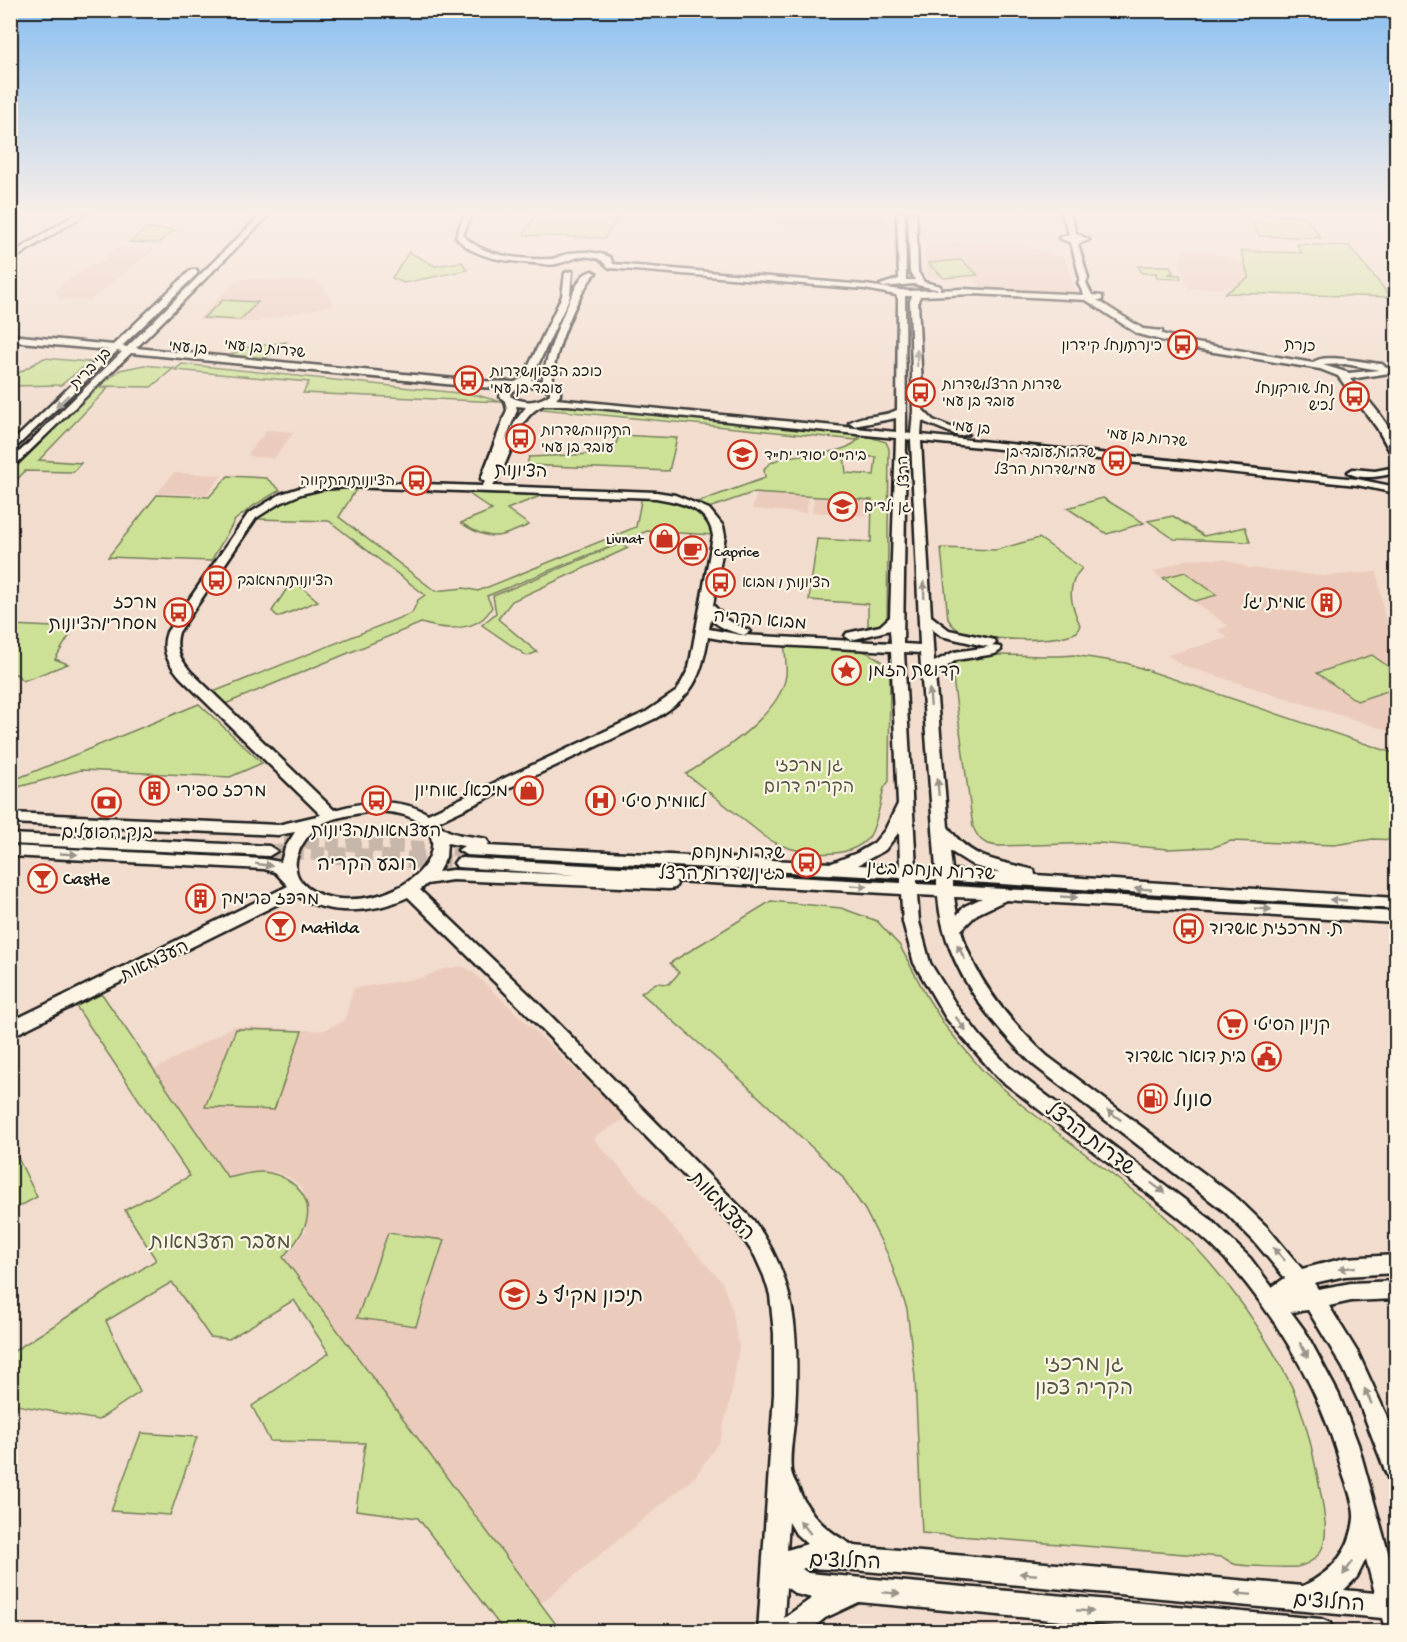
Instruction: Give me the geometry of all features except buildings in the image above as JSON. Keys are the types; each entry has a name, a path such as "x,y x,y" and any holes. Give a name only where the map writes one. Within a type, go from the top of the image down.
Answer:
{"main road":[{"name":"בני ברית","path":"10,467 110,369 130,335 176,290"},
{"name":"בני ברית","path":"10,450 96,368 146,335 191,290"},
{"path":"486,488 512,410 506,391 528,379 566,296 567,290"},
{"path":"447,487 492,473 531,407 553,398 552,389 545,380 551,355 580,290"},
{"name":"הרצל","path":"897,618 903,343 902,299 899,290"},
{"name":"הרצל","path":"922,290 914,301 918,411 916,433 926,645"},
{"path":"933,290 1091,296"},
{"name":"כנרת","path":"1087,290 1091,296 1145,329 1215,350 1333,366 1350,362 1366,371"},
{"name":"כנרת","path":"1088,290 1091,296"},
{"path":"1040,295 1091,296"},
{"name":"כנרת","path":"1145,329 1161,331 1215,350"},
{"path":"86,345 110,343 130,335"},
{"path":"146,335 145,339 149,347 177,354"},
{"name":"שדרות בן עמי","path":"10,338 86,345 121,352 177,354 485,385 519,385 552,389"},
{"name":"בן עמי","path":"10,344 121,352 160,359 486,392 508,399 540,403"},
{"path":"71,350 97,359 96,368"},
{"path":"110,369 128,362 160,359"},
{"name":"כנרת","path":"1333,366 1342,375 1396,368"},
{"path":"1366,371 1362,382 1396,435"},
{"path":"1342,375 1375,416 1396,453"},
{"path":"552,389 854,427 886,440 899,453"},
{"path":"540,403 568,402 901,431"},
{"path":"854,427 888,418 902,411"},
{"path":"918,411 929,422 960,437"},
{"name":"שדרות בן עמי","path":"901,431 1358,472 1393,471"},
{"path":"918,458 922,451 932,444 960,437"},
{"name":"בן עמי","path":"960,437 1357,482 1396,490"},
{"name":"שדרות בן עמי","path":"1393,471 1386,480 1396,490"},
{"path":"492,473 512,486 529,490"},
{"name":"הציונות","path":"325,819 186,675 171,655 170,638 252,516 277,499 312,488 338,484 656,495 681,500 702,509 715,521 719,533 697,660 691,680 682,693 672,703 634,723 431,825"},
{"path":"707,605 711,614 720,622 742,635"},
{"path":"925,617 945,633 992,647 955,655 939,663 928,674"},
{"path":"855,641 884,629 897,618"},
{"name":"שדרות הרצל","path":"897,618 911,922 922,963 952,1013 1003,1072 1203,1225 1244,1264 1271,1301 1304,1350 1331,1403 1347,1444 1395,1612"},
{"name":"מבוא הקריה","path":"703,632 926,645"},
{"path":"697,660 714,647 742,635"},
{"path":"855,641 883,655 898,670"},
{"name":"שדרות הרצל","path":"926,645 951,930 987,1002 1024,1046 1231,1205 1258,1231 1315,1300 1358,1374 1380,1424 1396,1470"},
{"path":"826,869 869,854 886,842 905,802"},
{"path":"10,818 278,830 298,828 359,808 387,807 412,812 461,841 672,854 744,865"},
{"path":"294,882 288,857 292,848 298,838 325,819"},
{"path":"415,885 429,872 438,855 440,846 431,825"},
{"path":"10,826 272,846 10,839"},
{"path":"942,830 952,844 975,860 1071,885"},
{"path":"10,851 264,864 281,868 294,882 324,902 348,905 387,899 415,885 452,875 696,885 789,882"},
{"name":"שדרות מנחם בגין","path":"909,881 826,869 464,857 789,882 909,881 1071,885 1396,903"},
{"name":"העצמאות","path":"10,1030 294,882"},
{"name":"שדרות מנחם בגין","path":"946,883 1010,894 1396,916"},
{"name":"העצמאות","path":"415,885 528,1004 746,1226 761,1245 771,1266 779,1293 784,1330 785,1389 771,1632"},
{"path":"951,930 962,917 978,906 1010,894"},
{"path":"1271,1301 1299,1278 1325,1270 1396,1264"},
{"path":"1271,1301 1295,1303 1351,1292 1396,1290"},
{"path":"780,1473 794,1509 807,1532 854,1558"},
{"path":"1301,1600 1334,1584 1350,1568 1357,1552 1366,1515"},
{"name":"החלוצים","path":"775,1566 804,1556 854,1558 1301,1600 1395,1612"},
{"name":"החלוצים","path":"775,1566 805,1585 1306,1631"},
{"path":"787,1632 816,1609 860,1590"}],"shaded area":[{"path":"55,290 104,290 91,300 59,299"},
{"path":"227,290 324,290 334,305 255,322 197,320"},
{"path":"982,290 1075,290 1076,292"},
{"path":"267,430 294,432 274,458 253,457 248,454"},
{"path":"174,473 222,475 207,495 157,493"},
{"path":"757,494 809,498 806,513 752,509"},
{"path":"814,498 869,501 867,516 812,512"},
{"path":"1224,559 1249,568 1325,576 1377,572 1384,615 1396,635 1396,733 1182,665 1167,655 1228,638 1218,630 1228,626 1153,572 1184,560"},
{"name":"תיכון מקיף ז","path":"460,966 475,974 626,1118 593,1138 722,1282 732,1309 739,1347 730,1401 720,1440 695,1477 525,1616 281,1261 306,1230 307,1204 302,1187 289,1177 275,1172 257,1172 221,1181 152,1071 234,1026 322,1031 344,1021 354,988 422,978 440,970"}],"green space":[{"path":"1230,290 1385,290 1391,297 1225,293"},
{"path":"223,300 258,302 240,320 203,318"},
{"path":"286,342 266,358 231,355 243,348"},
{"path":"44,358 90,362 61,385 11,386 11,375 15,375"},
{"path":"182,364 477,395 501,402 303,393 309,382 175,370"},
{"path":"144,365 174,368 151,387 100,386 120,370"},
{"path":"95,388 108,388 39,460 81,463 73,472 25,471 11,486 11,472"},
{"path":"545,404 860,435 857,440 541,409"},
{"path":"619,435 677,438 669,471 527,465 529,457 613,453"},
{"path":"863,435 886,442 889,449 887,625 868,626 868,604 809,600 817,539 871,542 872,500 752,493 706,509 695,503 765,478 764,469 772,462 784,458 840,450 853,444","holes":["844,456 876,457 874,475 846,473"]},
{"path":"228,476 266,478 280,490 235,520 211,561 108,557 157,495 209,497"},
{"path":"345,487 357,488 339,517 435,591 464,588 478,591 636,527 642,496 676,501 693,507 707,519 714,535 647,531 487,596 492,607 479,621 470,625 450,628 421,623 225,704 213,692 412,613 418,600 425,595 329,521 257,519 264,511 285,499 310,492"},
{"path":"468,493 543,495 507,509 529,525 494,536 479,533 461,523 492,510"},
{"path":"1103,498 1144,523 1107,534 1067,508"},
{"path":"1173,516 1204,536 1245,527 1250,542 1174,539 1148,521"},
{"path":"1039,538 1082,568 1073,582 1071,596 1080,625 1077,632 1053,638 1002,639 972,634 953,626 948,619 941,548 996,550"},
{"path":"621,543 628,548 512,601 498,619 537,652 527,656 482,625 496,613 493,596"},
{"path":"1185,572 1217,595 1195,601 1163,578"},
{"path":"298,584 318,601 278,617 272,611 288,587"},
{"path":"11,625 74,628 55,659 68,664 23,681 16,674 11,676"},
{"name":"גן מרכזי הקריה דרום","path":"784,643 827,644 855,649 868,653 890,669 889,781 884,788 872,833 859,845 847,850 834,853 805,852 791,849 768,839 686,774 730,745 773,705 782,690 786,675"},
{"path":"1073,655 1126,663 1396,754 1396,840 1373,839 1334,845 1231,841 1214,847 1168,849 1099,843 998,846 985,843 973,827 951,664 977,656"},
{"path":"1372,655 1396,672 1396,688 1357,701 1317,673"},
{"path":"199,704 262,763 230,777 81,770 11,789 11,781"},
{"name":"גן מרכזי הקריה צפון","path":"771,901 841,908 877,921 900,946 946,1027 983,1071 1022,1105 1158,1210 1220,1276 1272,1350 1300,1407 1314,1459 1325,1521 1325,1540 1317,1557 1297,1567 1254,1566 1234,1564 1222,1557 922,1533 915,1377 907,1309 888,1255 865,1210 841,1175 741,1080 641,993 656,983 669,984 679,973 670,963"},
{"name":"מעבר העצמאות","path":"102,994 228,1178 260,1172 270,1173 288,1180 302,1194 308,1212 306,1223 293,1246 283,1257 561,1631 504,1631 418,1518 356,1510 365,1443 270,1441 252,1406 329,1353 294,1300 229,1339 210,1337 172,1282 106,1321 140,1392 98,1420 11,1404 11,1353 156,1260 125,1210 190,1176 76,1006"},
{"path":"236,1029 302,1031 274,1110 205,1107"},
{"path":"17,1156 37,1197 11,1211 11,1159"},
{"path":"388,1233 444,1240 416,1326 357,1318"},
{"path":"141,1433 197,1437 170,1515 111,1511"}],"tunnel":[{"path":"284,841 466,850"},
{"path":"269,851 353,856"},
{"path":"329,855 462,863"}],"place":[{"name":"כינרת/נחל קידרון","path":"1183,345"},
{"name":"כוכב הצפון/שדרות עובד בן עמי","path":"469,380"},
{"name":"שדרות הרצל/שדרות עובד בן עמי","path":"921,393"},
{"name":"נחל שורק/נחל לכיש","path":"1355,397"},
{"name":"התקווה/שדרות עובד בן עמי","path":"520,439"},
{"name":"ביה\"ס יסודי יח\"ד","path":"743,455"},
{"name":"שדרות עובד בן עמי/שדרות הרצל","path":"1117,461"},
{"name":"הציונות/התקווה","path":"416,480"},
{"name":"גן ילדים","path":"843,506"},
{"name":"Livnat","path":"664,538"},
{"name":"Caprice","path":"693,551"},
{"name":"הציונות/המאבק","path":"216,580"},
{"name":"הציונות / מבוא","path":"721,582"},
{"name":"אמית יגל","path":"1327,602"},
{"name":"מרכז מסחרי/הציונות","path":"178,612"},
{"name":"קדושת הזמן","path":"847,670"},
{"name":"מרכז ספירי","path":"155,790"},
{"name":"מיכאל אוחיון","path":"529,790"},
{"name":"העצמאות/הציונות","path":"376,801"},
{"name":"לאומית סיטי","path":"600,801"},
{"name":"בנק הפועלים","path":"107,803"},
{"name":"שדרות מנחם בגין/שדרות הרצל","path":"806,862"},
{"name":"Castle","path":"42,878"},
{"name":"מרכז פרימק","path":"200,898"},
{"name":"Matilda","path":"280,927"},
{"name":"ת. מרכזית אשדוד","path":"1188,928"},
{"name":"קניון הסיטי","path":"1232,1024"},
{"name":"בית דואר אשדוד","path":"1267,1056"},
{"name":"סונול","path":"1152,1099"},
{"name":"תיכון מקיף ז","path":"515,1295"}],"district":[{"name":"רובע הקריה","path":"367,863"}]}
